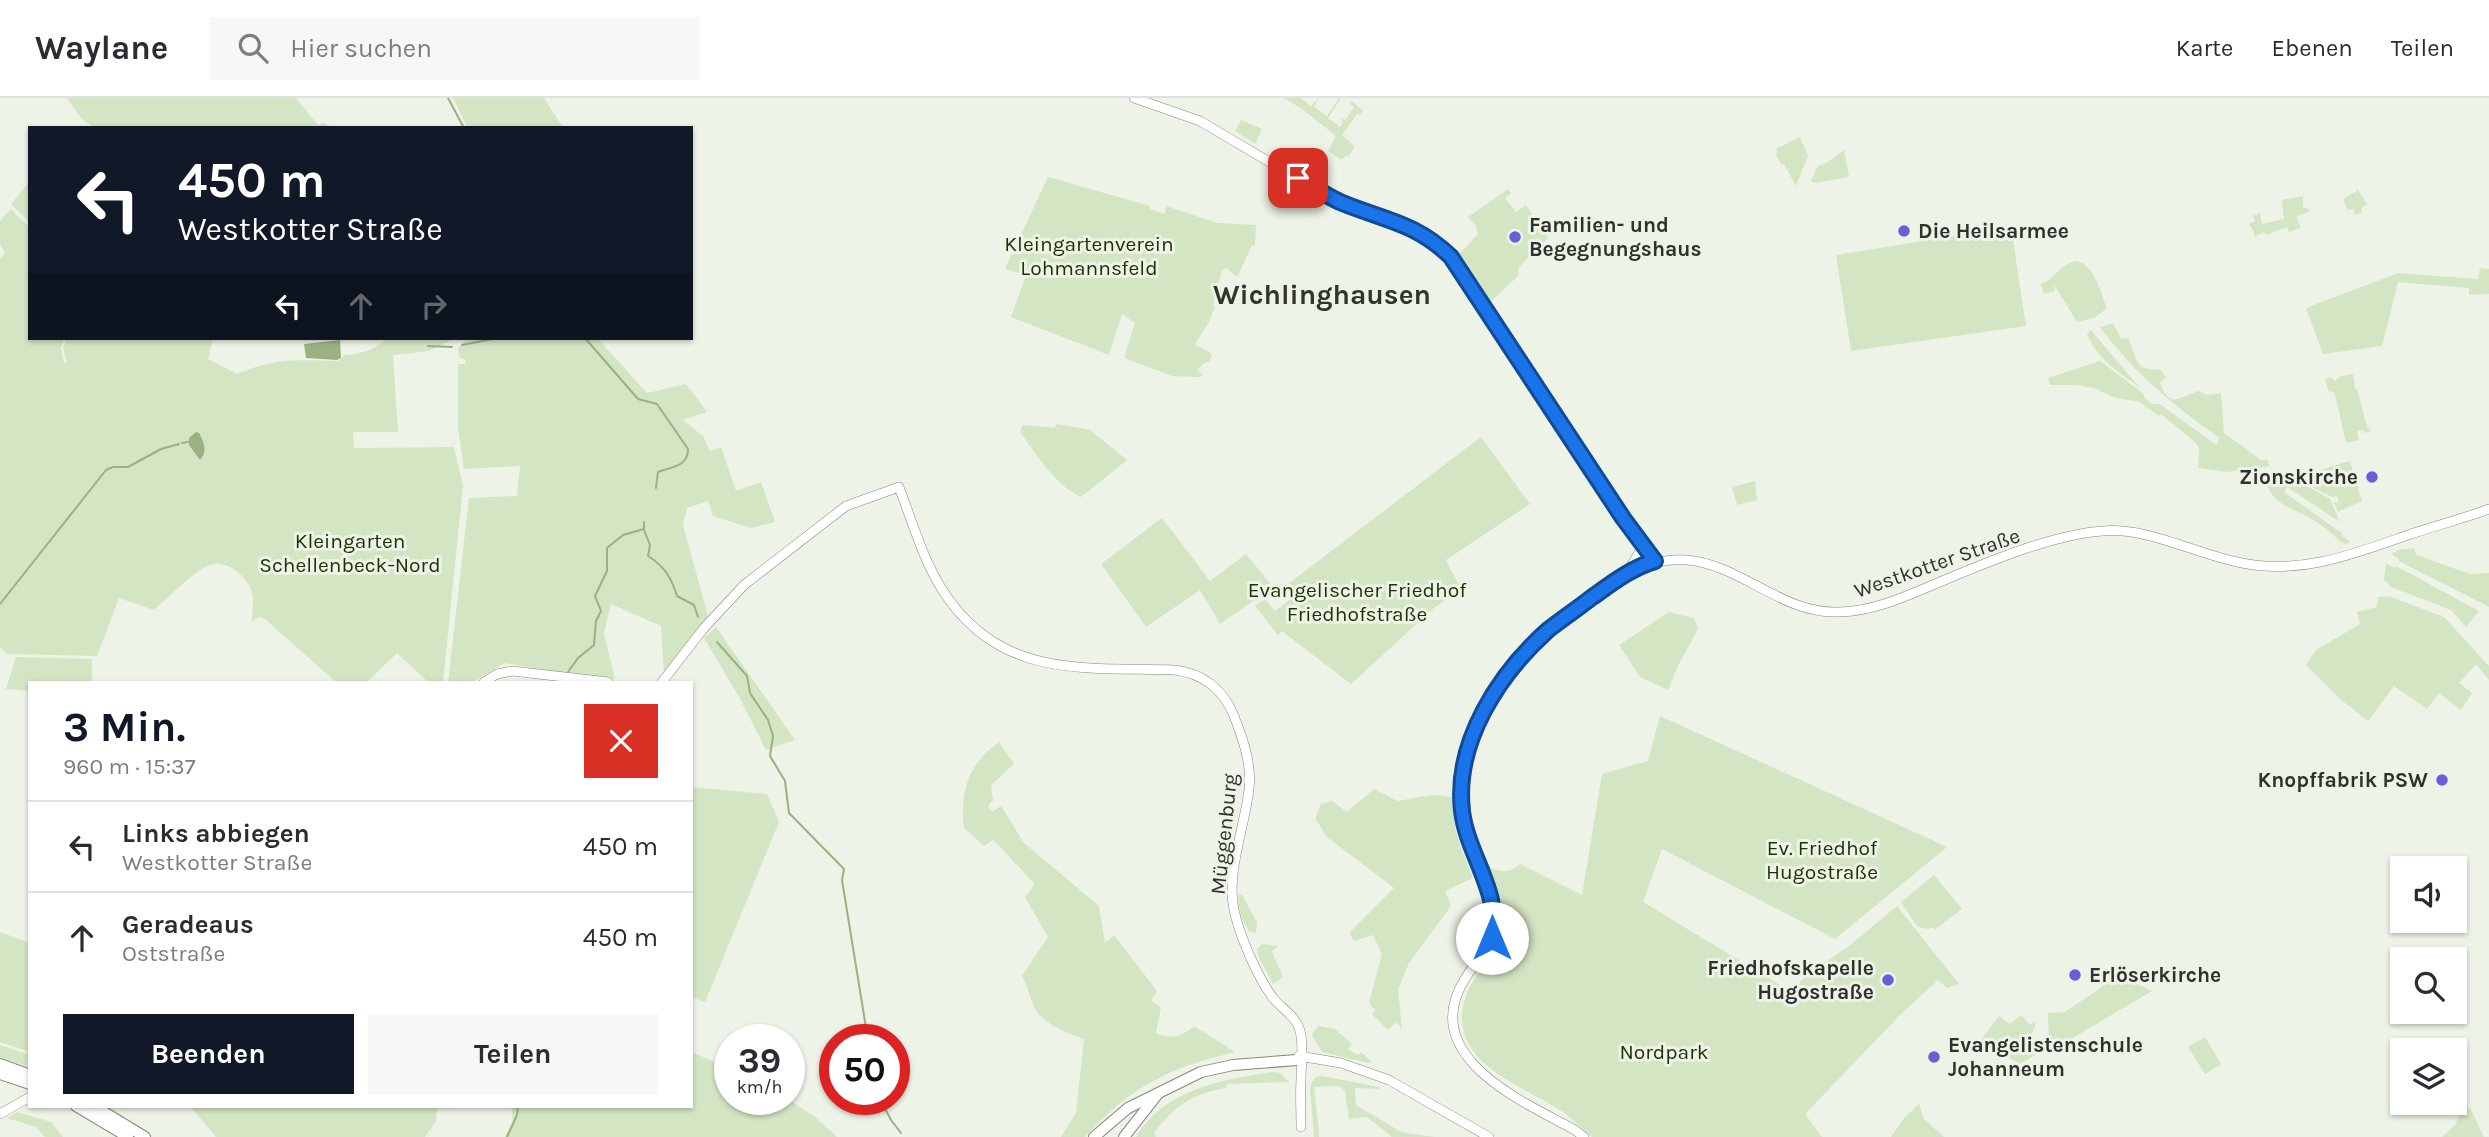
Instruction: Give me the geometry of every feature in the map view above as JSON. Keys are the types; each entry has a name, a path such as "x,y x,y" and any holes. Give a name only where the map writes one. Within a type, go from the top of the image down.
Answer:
{"highway":[{"path":"1094,1137 1128,1108 1194,1075 1257,1060 1300,1058"},
{"path":"0,1063 28,1073"},
{"path":"0,1074 28,1083"},
{"path":"1124,1137 1159,1093"},
{"path":"79,1108 128,1137"},
{"path":"97,1108 145,1137"}],"main road":[{"path":"1134,98 1200,121 1322,193 1416,230 1451,257 1655,561 1626,573 1548,631 1500,686 1474,732 1461,784 1464,825 1495,917 1492,938 1458,993 1454,1020 1457,1041 1469,1062 1489,1079 1584,1137"},
{"name":"Müggenburg","path":"663,681 704,628 744,585 846,506 899,487 933,572 947,597 973,628 1002,648 1038,660 1079,667 1184,671 1204,679 1223,695 1229,704 1250,772 1233,880 1233,909 1246,945 1267,989 1295,1021 1298,1029 1301,1132"},
{"name":"Westkotter Straße","path":"1655,561 1688,560 1708,564 1787,601 1839,613 1881,605 2008,555 2103,531 2141,535 2238,563 2293,567 2370,550 2489,509"},
{"path":"1626,573 1643,546"},
{"path":"486,681 498,674 512,671 599,681"},
{"path":"1300,1058 1380,1076 1489,1137"},
{"path":"4,1112 28,1098"}],"green space":[{"path":"67,98 296,98 318,125 323,123 330,126 91,126 81,118"},
{"path":"453,98 544,98 562,126 467,126"},
{"path":"1283,98 1300,98 1311,106 1319,98 1314,107 1327,116 1341,98 1328,118 1340,127 1343,123 1341,118 1345,120 1354,107 1350,104 1352,101 1363,111 1360,115 1357,114 1342,135 1355,147 1348,157 1346,155 1342,160 1328,151 1336,136 1301,108"},
{"path":"1241,120 1262,129 1255,144 1235,131"},
{"path":"1800,137 1808,156 1796,186 1775,154 1778,152 1776,149"},
{"path":"1844,150 1849,177 1815,183 1811,181 1818,166"},
{"name":"Kleingartenverein Lohmannsfeld","path":"1048,177 1150,206 1150,209 1165,214 1166,206 1217,223 1256,225 1255,245 1251,247 1238,276 1227,268 1222,270 1213,305 1215,306 1209,322 1195,344 1212,354 1209,362 1197,370 1203,375 1172,376 1124,358 1135,323 1122,314 1109,355 1011,317 1026,275 1005,269"},
{"path":"28,183 28,221 11,204"},
{"path":"1508,189 1511,193 1505,198 1516,212 1526,205 1548,238 1519,267 1518,276 1489,303 1458,255 1478,234 1476,226 1468,217"},
{"path":"2358,190 2367,204 2361,208 2362,212 2355,215 2353,209 2348,210 2343,199"},
{"path":"2303,196 2303,207 2309,209 2309,212 2296,216 2301,228 2289,232 2287,227 2254,237 2249,224 2255,221 2253,216 2260,213 2262,224 2284,219 2282,200"},
{"name":"Kleingarten Schellenbeck-Nord","path":"11,209 28,226 28,340 63,340 61,349 64,363 67,362 63,348 66,340 213,340 208,359 237,374 275,362 338,361 345,355 362,352 384,340 452,340 429,351 393,355 398,432 353,432 354,448 454,447 463,486 443,681 427,681 397,653 368,681 335,681 265,619 260,617 252,621 253,596 250,587 236,571 217,564 197,573 154,610 119,598 97,656 7,654 0,647 0,259 5,253 0,244 0,221"},
{"path":"2011,227 2026,326 1851,351 1836,255"},
{"path":"2077,261 2093,274 2107,308 2094,318 2077,322 2053,283 2055,291 2044,294 2041,284 2071,262"},
{"path":"2480,268 2489,269 2489,294 2469,295 2469,288 2398,282 2382,346 2323,354 2306,308 2398,273 2478,279"},
{"path":"2113,323 2121,339 2128,338 2141,366 2160,369 2166,377 2160,382 2170,398 2179,399 2198,391 2207,395 2221,393 2224,433 2261,460 2267,460 2270,466 2228,472 2198,468 2199,448 2196,443 2161,414 2159,416 2140,402 2116,398 2094,388 2050,385 2048,378 2100,361 2144,394 2152,404 2160,404 2216,445 2220,438 2155,387 2126,359 2100,327"},
{"path":"2091,330 2140,388 2097,351 2087,334"},
{"path":"466,340 599,340 647,393 686,384 707,412 683,420 703,436 710,451 721,447 736,491 761,482 775,522 751,528 713,516 708,501 687,508 683,525 708,616 664,674 661,626 611,604 604,634 615,679 505,663 474,681 448,681 469,498 517,496 520,466 464,469 458,428 458,364 465,364 466,360 459,357 458,348"},
{"path":"2353,374 2355,389 2371,431 2357,431 2359,440 2346,443 2335,394 2329,392 2325,379 2331,377 2335,381 2341,376"},
{"path":"1057,424 1090,430 1127,460 1081,497 1054,477 1020,432 1022,425 1054,428"},
{"name":"Evangelischer Friedhof Friedhofstraße","path":"1481,437 1530,504 1446,560 1461,589 1434,608 1351,684 1282,631 1278,635 1255,606 1265,599 1275,611 1296,595 1288,584"},
{"path":"2350,461 2362,501 2338,512 2334,503 2339,502 2337,496 2332,497 2310,486 2310,473"},
{"path":"2290,476 2330,499 2340,522 2287,487 2284,492 2343,534 2342,536 2350,541 2346,545 2307,516 2278,501 2265,479"},
{"path":"1755,481 1757,500 1737,505 1732,487"},
{"path":"1162,518 1210,581 1246,554 1273,587 1220,624 1200,590 1146,627 1101,564"},
{"path":"2414,548 2416,555 2470,574 2489,573 2489,607 2399,561 2391,554 2398,550"},
{"path":"2386,563 2479,611 2466,627 2451,610 2391,587 2384,579"},
{"path":"2389,596 2444,617 2489,666 2489,680 2476,664 2459,683 2472,693 2461,710 2439,693 2427,709 2394,686 2368,721 2339,698 2306,665 2316,650 2360,624 2357,612 2377,607 2378,597"},
{"path":"1669,612 1694,618 1698,629 1668,690 1640,677 1619,645"},
{"path":"716,627 795,740 766,750 704,638"},
{"path":"16,657 92,659 92,681 28,681 28,691 6,689"},
{"path":"1660,716 1947,847 1835,939 1662,849 1643,902 1790,991 1897,906 1959,984 1947,988 1938,980 1900,1015 1805,1114 1822,1137 1592,1137 1563,1112 1490,1068 1476,1054 1466,1038 1462,1019 1466,996 1474,979 1506,933 1503,932 1503,906 1484,863 1502,871 1512,870 1520,864 1582,895 1602,774 1648,761"},
{"path":"999,742 1014,764 991,785 993,800 988,806 992,812 1001,806 1024,843 1099,906 1105,943 1114,935 1157,991 1151,1001 1161,1007 1156,1033 1176,1036 1194,1026 1235,1052 1190,1065 1152,1081 1118,1105 1085,1137 1061,1137 1076,1113 1084,1039 1059,1029 1042,1017 1035,1009 1022,976 1048,937 1025,897 1035,884 993,840 984,846 964,828 963,802 968,779 988,750"},
{"path":"693,787 767,794 779,822 705,1002 693,998"},
{"path":"1374,789 1397,801 1432,795 1452,797 1458,838 1473,878 1445,891 1451,906 1409,963 1398,989 1402,1029 1396,1022 1388,1030 1372,1014 1375,1010 1370,1005 1370,999 1382,954 1373,935 1354,941 1349,933 1394,888 1327,837 1315,818 1321,804 1332,801 1347,812"},
{"path":"1934,875 1962,909 1934,930 1933,927 1918,927 1901,902"},
{"path":"1239,894 1257,922 1256,933 1249,931 1242,918"},
{"path":"0,932 28,942 28,1051 0,1042"},
{"path":"1262,944 1278,946 1272,952 1283,977 1273,984 1258,956 1257,949"},
{"path":"2109,971 2152,991 2049,1052 2048,1013 2065,1012 2102,987"},
{"path":"2021,1015 2030,1025 2035,1021 2029,1039 2037,1049 2034,1056 2020,1064 1998,1051 1996,1054 1980,1041 1999,1016 2010,1024"},
{"path":"1318,1026 1335,1029 1352,1044 1348,1049 1358,1055 1361,1052 1371,1061 1368,1063 1322,1052 1312,1035"},
{"path":"2205,1037 2221,1064 2205,1074 2188,1047"},
{"path":"0,1045 28,1054 28,1066 0,1057"},
{"path":"693,1053 714,1061 714,1115 805,1115 805,1110 837,1137 505,1137 513,1120 511,1108 693,1108"},
{"path":"1272,1072 1281,1073 1289,1082 1227,1084 1226,1088 1185,1102 1154,1133 1156,1137 1136,1137 1148,1120 1179,1097 1214,1083"},
{"path":"1316,1077 1379,1087 1380,1089 1355,1088 1356,1105 1401,1132 1435,1137 1392,1137 1367,1117 1349,1119 1345,1091 1340,1086 1314,1087 1319,1137 1314,1137 1310,1088"},
{"path":"1919,1104 1924,1119 1944,1137 1891,1137 1905,1117"},
{"path":"192,1108 437,1108 436,1121 425,1137 216,1137"},
{"path":"2467,1108 2470,1108 2484,1137 2442,1137 2455,1125 2459,1115 2467,1115"},
{"path":"17,1112 51,1122 63,1137 45,1137 36,1127 7,1118"}],"shaded area":[{"path":"340,340 341,358 306,358 304,344"},
{"path":"196,432 199,433 204,446 200,460 189,445 189,438"}],"waterway":[{"path":"448,98 463,126"},
{"path":"462,345 488,340"},
{"path":"587,340 638,399 657,404 688,449 682,463 658,472 656,488"},
{"path":"428,346 452,347"},
{"path":"182,443 188,442"},
{"path":"0,604 106,470 128,467 161,449 179,444"},
{"path":"568,672 578,658 594,645 596,621 601,611 595,596 607,571 607,548 623,535 644,529 644,522"},
{"path":"644,530 650,545 648,556 667,573 677,596 694,605 698,617"},
{"path":"717,642 747,676 750,693 768,720 773,736 770,756 785,781 789,813 844,869 842,880 865,1024"},
{"path":"507,1137 518,1108"},
{"path":"888,1115 901,1133"}],"place":[{"name":"Die Heilsarmee","path":"1904,231"},
{"name":"Familien- und Begegnungshaus","path":"1515,237"},
{"name":"Zionskirche","path":"2372,477"},
{"name":"Knopffabrik PSW","path":"2442,780"},
{"name":"Erlöserkirche","path":"2075,975"},
{"name":"Friedhofskapelle Hugostraße","path":"1888,980"},
{"name":"Evangelistenschule Johanneum","path":"1934,1057"}],"district":[{"name":"Wichlinghausen","path":"1322,294"}],"route":[{"path":"1298,178 1341,202 1394,219 1416,230 1451,257 1623,518 1655,561 1626,573 1548,631 1500,686 1474,732 1461,784 1462,809 1469,842 1493,905 1495,926 1492,938"}],"park label":[{"name":"Ev. Friedhof Hugostraße","path":"1822,860"},
{"name":"Nordpark","path":"1664,1052"}]}
